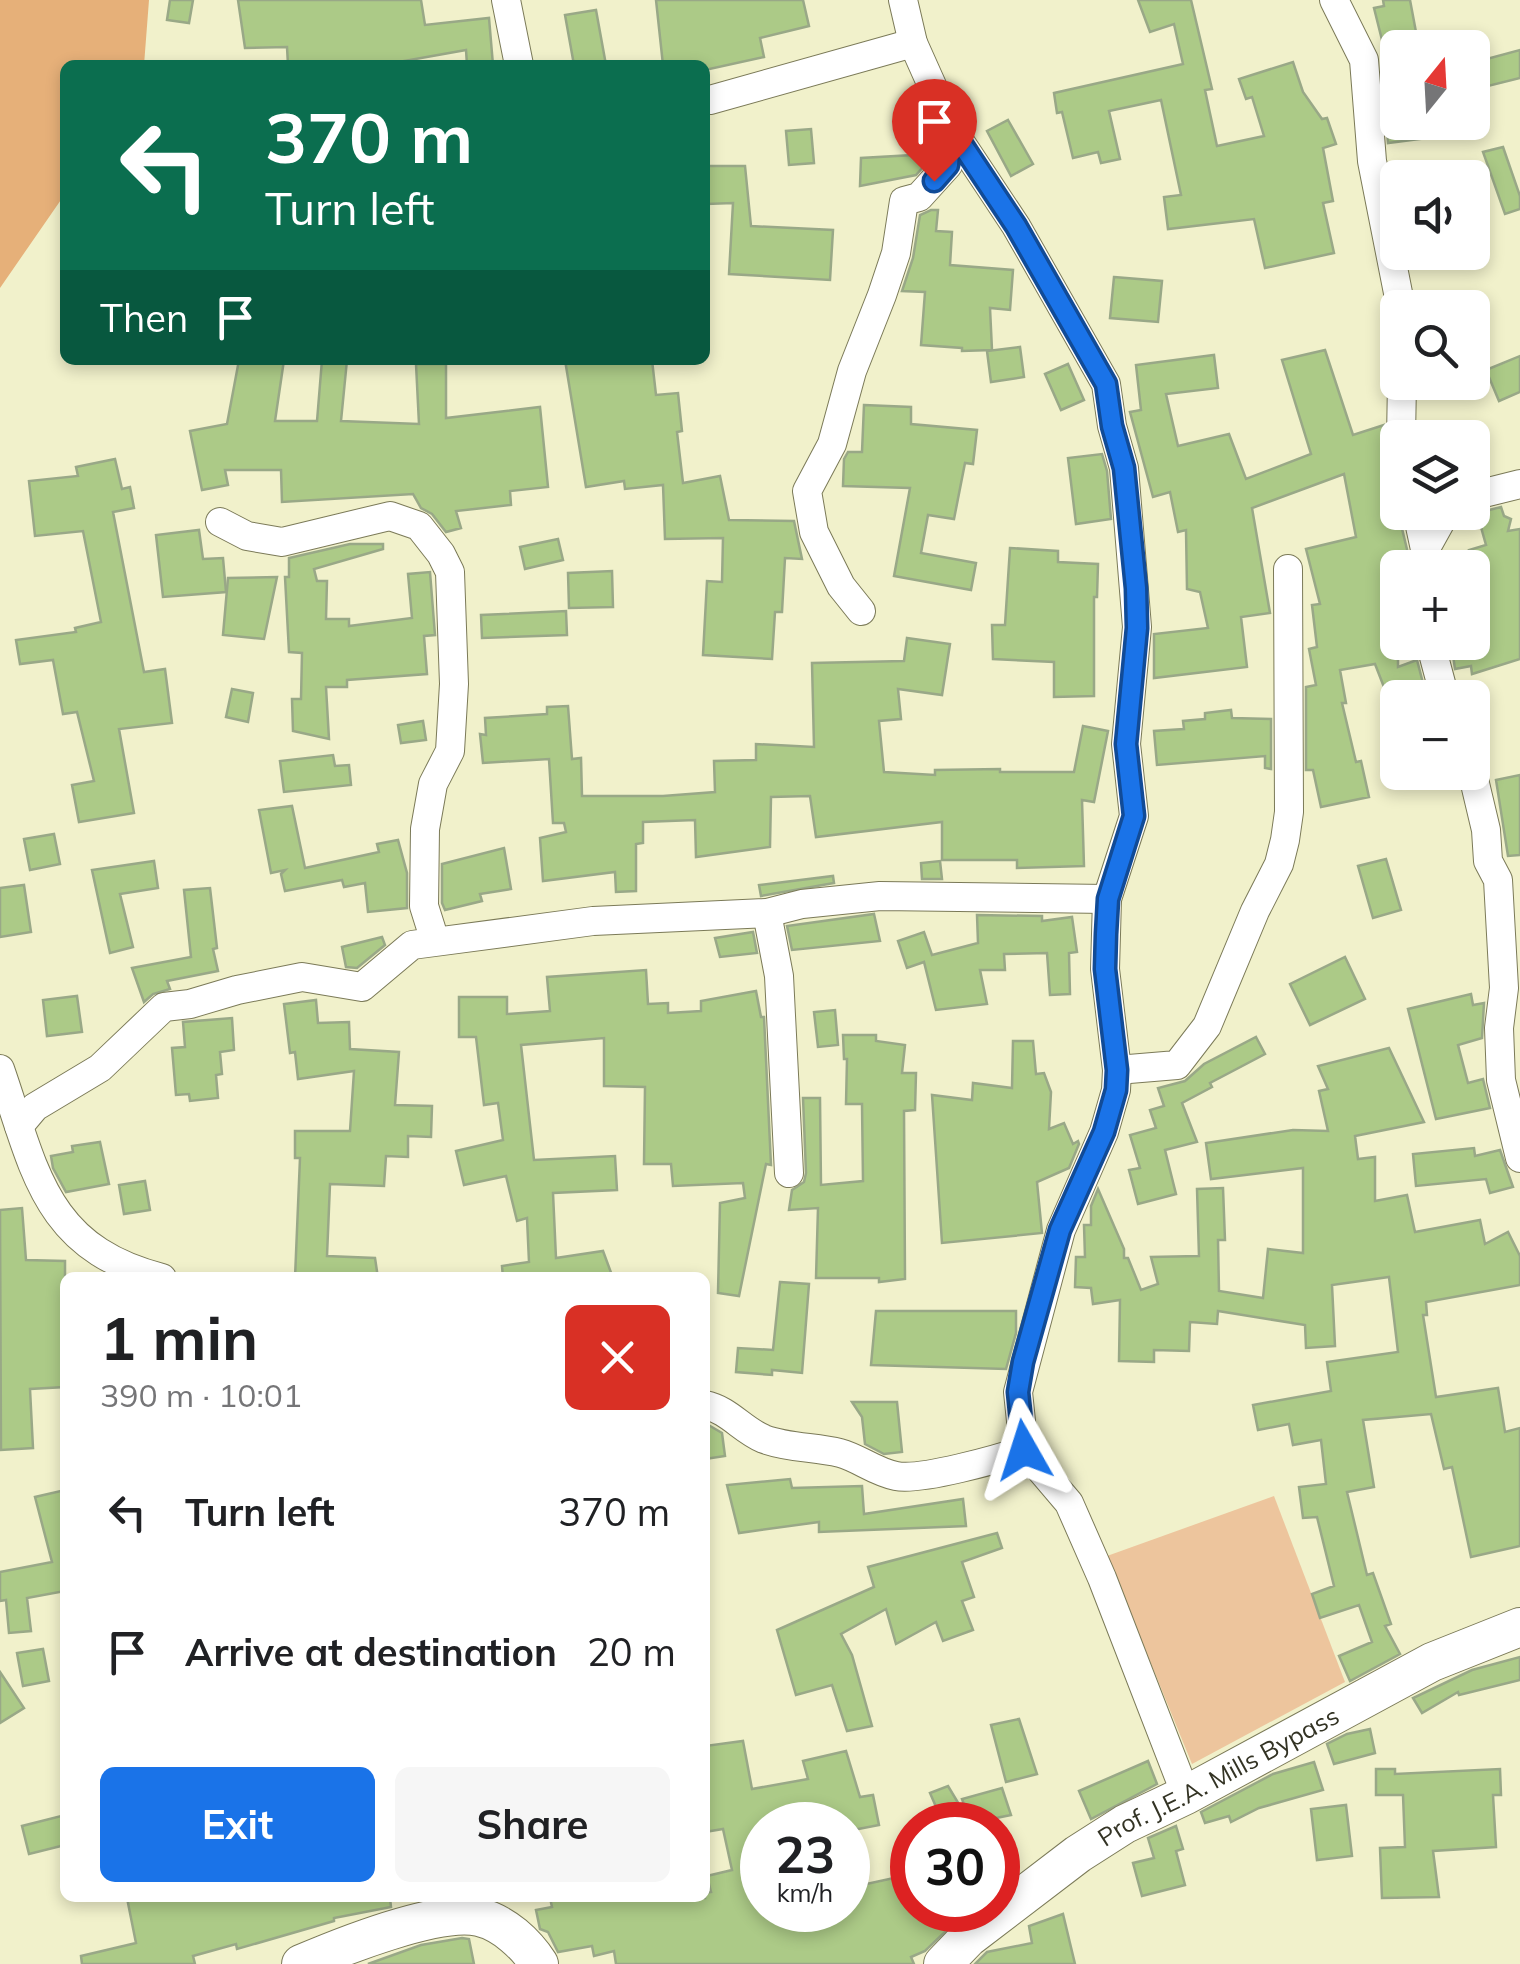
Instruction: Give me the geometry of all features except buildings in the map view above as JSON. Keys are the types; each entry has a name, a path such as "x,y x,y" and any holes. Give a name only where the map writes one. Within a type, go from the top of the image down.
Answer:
{"street":[{"path":"506,0 518,60"},
{"path":"903,0 913,43 951,128 1016,226 1106,384 1124,468 1137,628 1126,744 1134,816 1108,899 1105,969 1116,1090 1104,1132 1060,1230 1018,1392 1024,1450 1069,1503 1186,1795"},
{"path":"1334,0 1364,60 1372,161 1397,290"},
{"path":"710,100 913,43"},
{"path":"861,611 841,586 814,532 807,491 832,444 852,371 892,267 904,201 919,197 948,165 951,128"},
{"path":"1490,492 1520,484"},
{"path":"220,522 247,536 282,542 390,516 419,526 441,554 450,572 454,684 450,751 434,784 425,829 424,906 435,940"},
{"path":"1117,1070 1177,1065 1191,1048 1207,1026 1255,910 1279,864 1289,812 1288,569"},
{"path":"1477,790 1488,861 1498,880 1504,988 1501,1080 1520,1158"},
{"path":"19,1126 35,1107 100,1068 164,1007 302,977 362,987 412,945 435,940 593,921 767,913 802,904 880,896 1108,899"},
{"path":"767,913 779,976 789,1173"},
{"path":"0,1068 30,1159 56,1213 82,1242 120,1266 141,1272"},
{"path":"710,1406 725,1411 769,1441 841,1454 900,1477 999,1459 1024,1450"},
{"name":"Prof. J.E.A. Mills Bypass","path":"942,1964 968,1938 1078,1854 1125,1824 1432,1662 1520,1627"},
{"path":"301,1964 346,1945 482,1908 524,1944 539,1964"}],"shaded area":[{"path":"0,0 149,0 144,60 60,60 60,201 0,288"},
{"path":"1274,1496 1345,1682 1192,1764 1107,1556"}],"route":[{"path":"934,181 948,165 951,128 1016,226 1106,384 1124,468 1136,588 1137,628 1126,744 1134,816 1108,899 1106,934 1105,969 1116,1090 1104,1132 1060,1230 1023,1362 1018,1392 1024,1450"}]}
